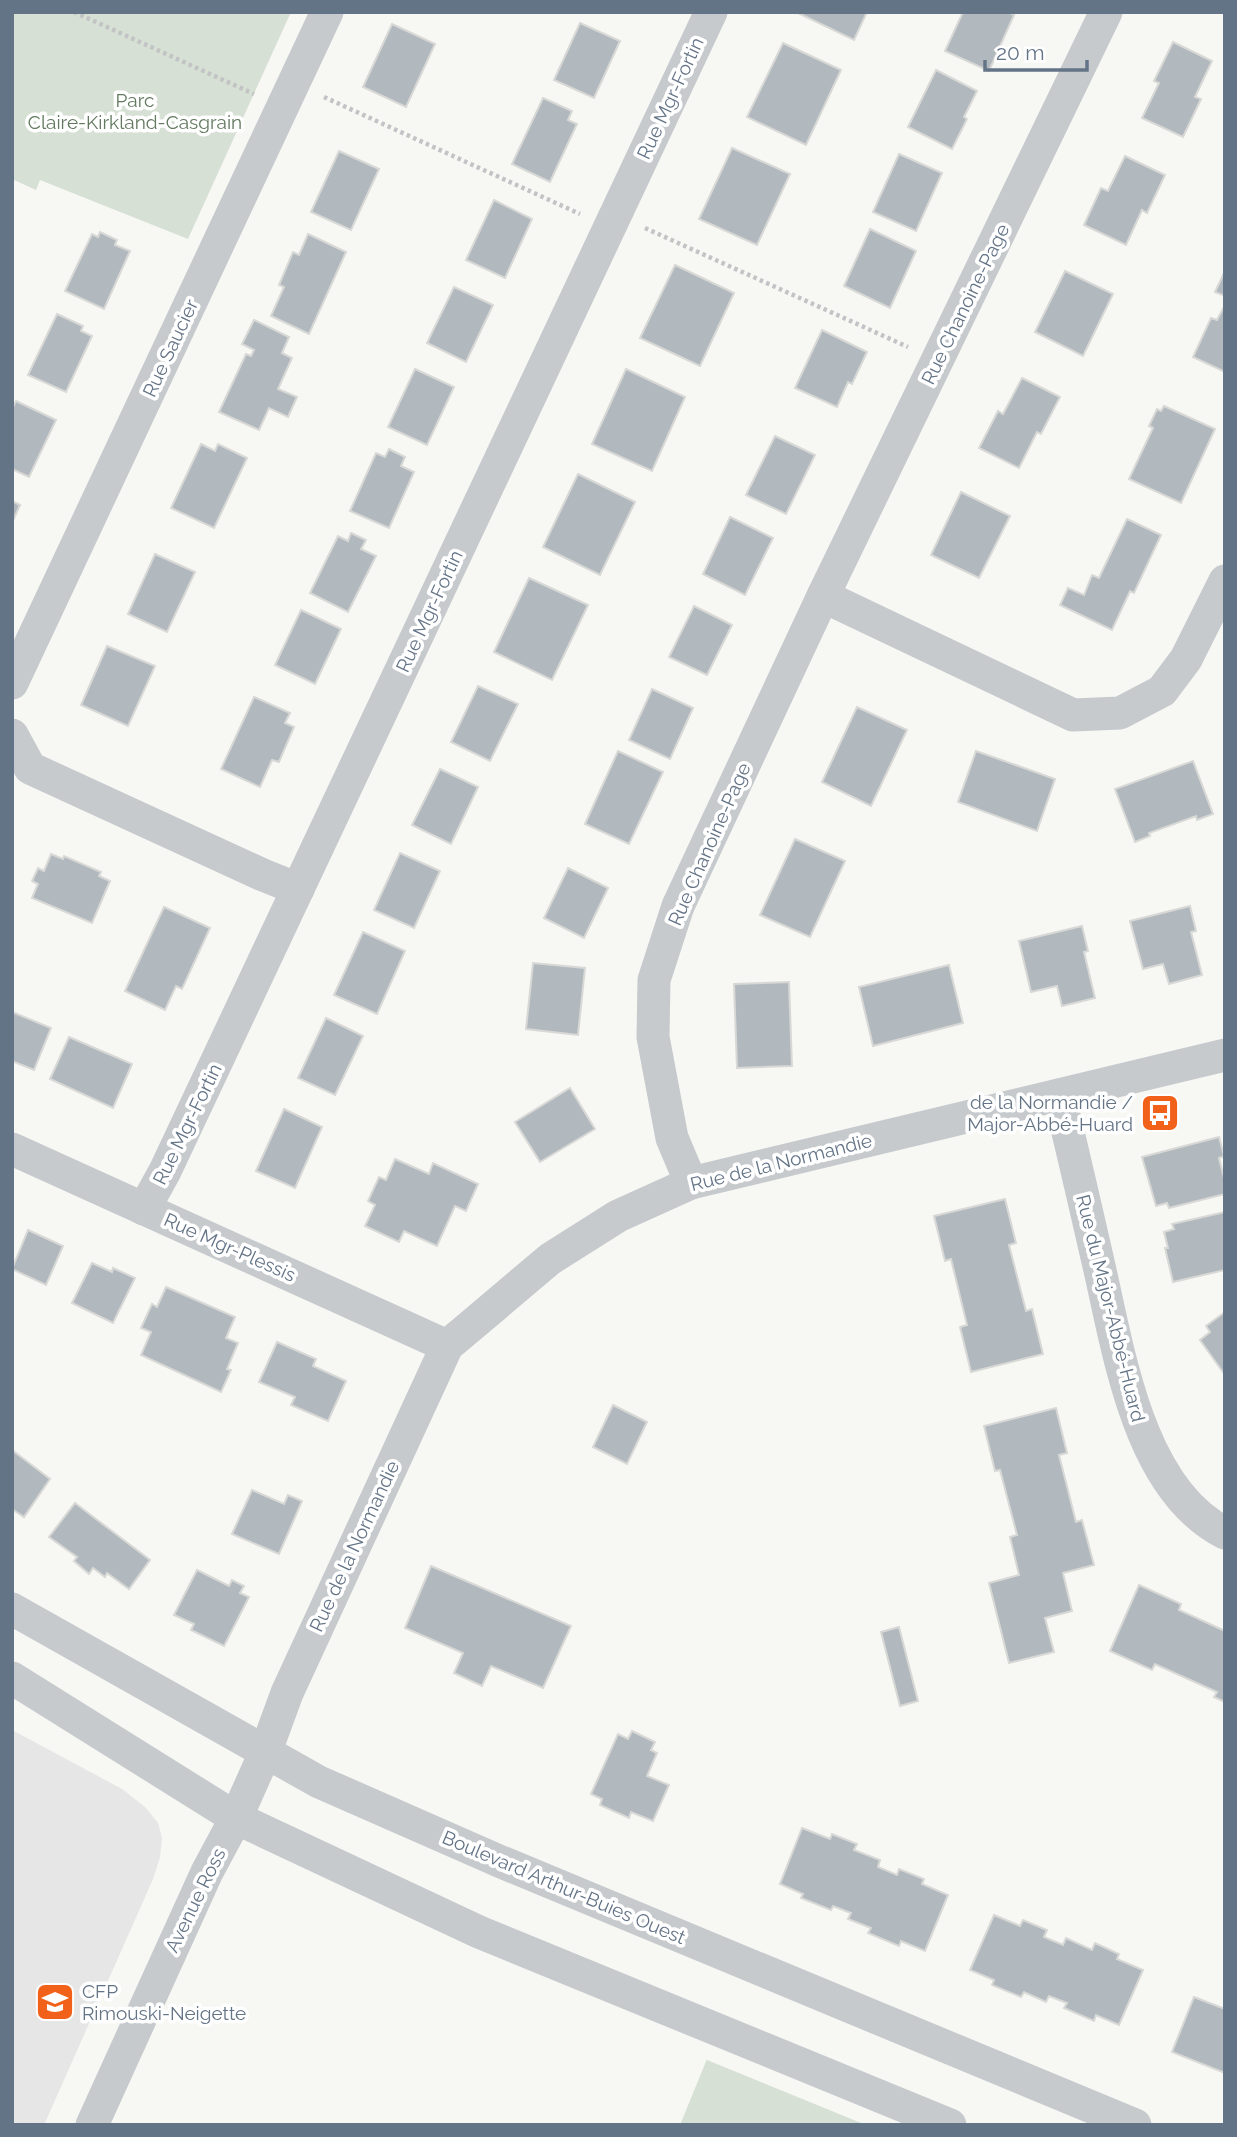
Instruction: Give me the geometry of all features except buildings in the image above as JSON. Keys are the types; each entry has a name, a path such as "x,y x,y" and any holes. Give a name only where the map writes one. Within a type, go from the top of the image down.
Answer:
{"street":[{"name":"Rue Saucier","path":"12,683 327,12"},
{"name":"Rue Mgr-Fortin","path":"144,1209 165,1171 711,12"},
{"name":"Rue Chanoine-Page","path":"691,1183 672,1138 653,1037 654,980 678,906 823,596 1106,12"},
{"path":"823,596 1073,715 1120,713 1162,691 1186,659 1225,580"},
{"path":"12,735 30,768 298,889"},
{"name":"Rue de la Normandie","path":"265,1753 287,1693 447,1346 550,1259 618,1216 691,1183 1225,1055"},
{"name":"Rue du Major-Abbé-Huard","path":"1059,1095 1122,1368 1141,1428 1160,1466 1182,1500 1211,1526 1225,1533"},
{"name":"Rue Mgr-Plessis","path":"12,1149 447,1346"},
{"name":"Boulevard Arthur-Buies Ouest","path":"12,1609 319,1782 512,1866 1135,2125"},
{"path":"12,1678 236,1818 479,1932 950,2125"},
{"name":"Avenue Ross","path":"92,2125 207,1872 236,1818 265,1753"}],"path":[{"path":"74,12 613,221 938,360"}],"shaded area":[{"name":"CFP Rimouski-Neigette","path":"12,1730 122,1789 145,1807 158,1823 162,1838 160,1857 153,1879 44,2125 12,2125"}],"green space":[{"name":"Parc Claire-Kirkland-Casgrain","path":"12,12 291,12 188,239 40,180 36,190 12,179"},
{"path":"707,2060 866,2125 680,2125"}],"place":[{"name":"de la Normandie / Major-Abbé-Huard","path":"1160,1113"},
{"name":"CFP Rimouski-Neigette","path":"55,2002"}]}
